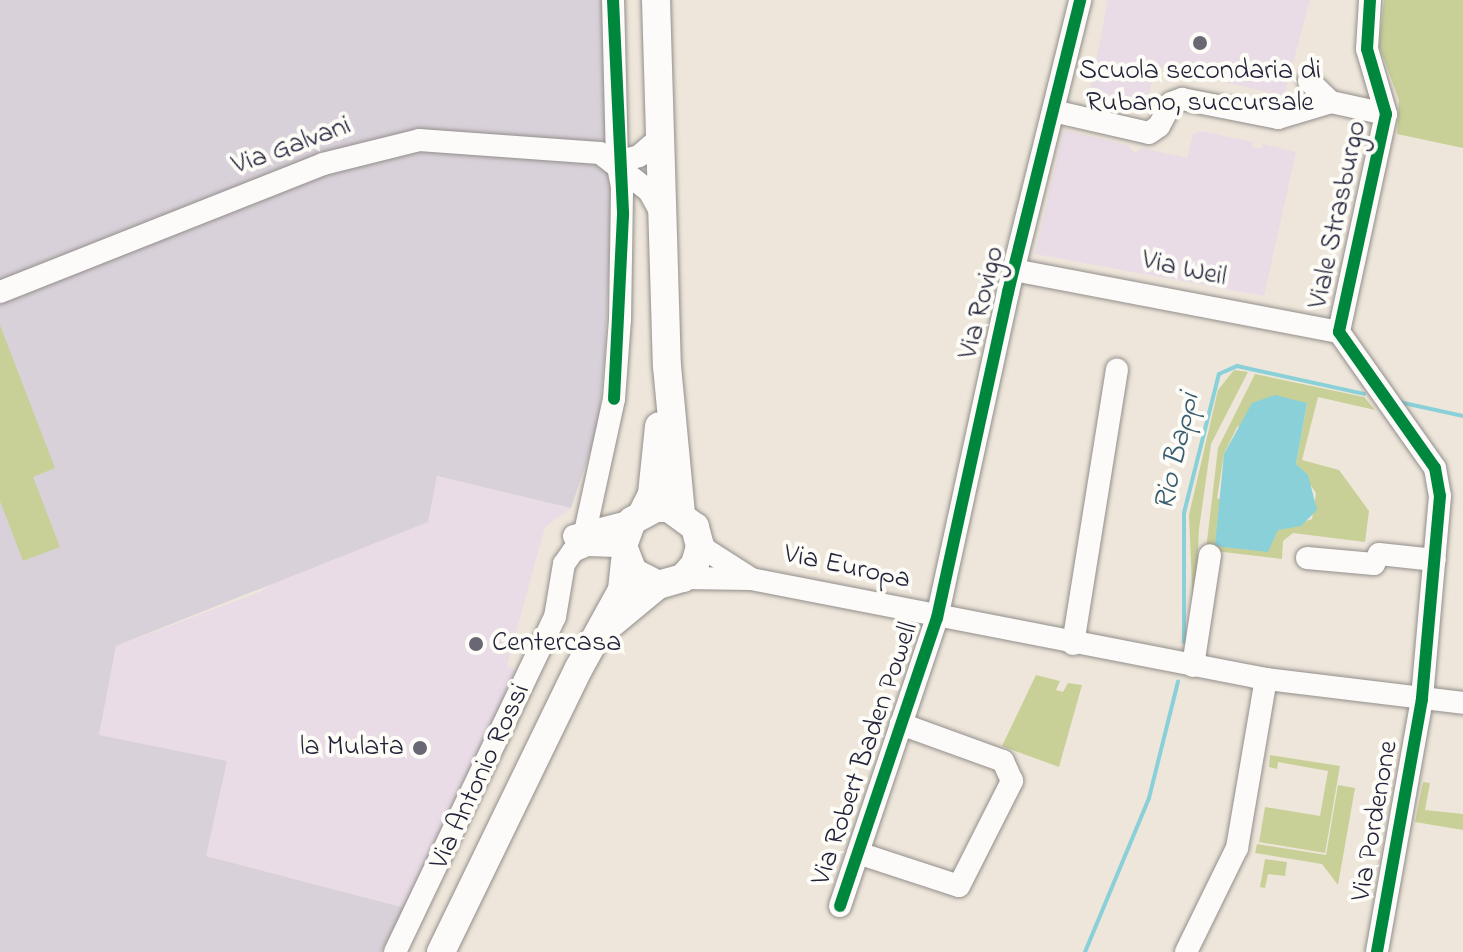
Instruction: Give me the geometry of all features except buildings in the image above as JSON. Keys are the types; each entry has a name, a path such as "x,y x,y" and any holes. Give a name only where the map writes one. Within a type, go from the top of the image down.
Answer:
{"main road":[{"name":"Via Antonio Rossi","path":"656,0 667,366 681,513"},
{"name":"Via Antonio Rossi","path":"441,952 579,668 600,635 622,590 631,535 654,481 667,366"},
{"name":"Via Antonio Rossi","path":"600,635 695,564 700,546 695,527 681,513 656,508 631,535"},
{"path":"631,535 644,581 671,582"}],"street":[{"path":"585,532 614,399 623,215 617,162 613,0"},
{"name":"Via Rovigo","path":"937,618 1014,270 1080,0"},
{"name":"Viale Strasburgo","path":"1370,0 1367,49 1386,114 1339,332 1440,481 1422,699"},
{"path":"1309,81 1331,102"},
{"path":"1053,111 1149,133 1159,126 1171,103 1182,99 1278,118 1331,102 1386,114"},
{"path":"617,162 639,156 661,137"},
{"name":"Via Galvani","path":"1,289 323,164 419,140 600,153 617,162"},
{"path":"617,162 649,191 665,221"},
{"name":"Via Weil","path":"1014,270 1339,332"},
{"path":"1073,644 1117,370"},
{"name":"Via Antonio Rossi","path":"558,599 552,567 556,552 566,539 585,532 631,535"},
{"name":"Via Antonio Rossi","path":"395,952 460,825 555,617 564,564 573,551 631,535"},
{"name":"Via Europa","path":"700,546 751,579"},
{"path":"1307,558 1374,564 1379,554 1435,560"},
{"path":"1184,664 1210,555"},
{"name":"Via Europa","path":"671,582 751,579 937,618 1266,679 1463,703"},
{"name":"Via Robert Baden Powell","path":"840,906 937,618"},
{"path":"1186,952 1237,848 1266,679"},
{"name":"Via Pordenone","path":"1377,952 1422,699"},
{"name":"Via Robert Baden Powell","path":"858,853 959,886 1012,781 1003,761 901,724"}],"shaded area":[{"path":"0,0 604,0 611,222 605,351 598,428 571,508 437,476 428,522 116,646 99,735 227,761 206,856 405,908 381,952 0,952"},
{"name":"Scuola secondaria di Rubano, succursale","path":"1108,0 1310,0 1284,96 1156,66 1144,114 1088,101"},
{"path":"1064,130 1127,145 1135,153 1142,148 1187,158 1193,134 1201,131 1253,142 1252,147 1261,149 1263,144 1296,152 1264,296 1035,254"},
{"path":"436,476 571,508 545,527 507,665 520,674 405,908 206,856 99,735 116,646 260,592"}],"green space":[{"path":"1384,0 1463,0 1463,148 1397,134 1399,100 1379,46"},
{"path":"0,325 55,468 33,477 60,547 23,561 0,501"},
{"path":"1234,370 1248,372 1211,444 1199,529 1194,631 1189,515 1218,390"},
{"path":"1255,374 1364,397 1375,410 1318,397 1302,460 1339,470 1369,511 1365,542 1293,533 1283,541 1282,559 1206,550 1218,448","holes":["1307,403 1296,464 1316,493 1312,519 1278,530 1217,498 1224,454 1237,427"]},
{"path":"1036,675 1060,681 1056,690 1063,692 1068,683 1082,685 1059,767 1002,746"},
{"path":"1270,755 1340,766 1325,853 1259,842 1265,807 1320,816 1328,771 1278,762 1277,769 1269,767"},
{"path":"1423,782 1430,783 1425,810 1463,814 1463,830 1415,822"},
{"path":"1338,785 1355,788 1338,885 1322,864 1255,853 1257,844 1326,855"},
{"path":"1265,859 1287,862 1285,876 1268,874 1265,888 1260,887"}],"water":[{"path":"1275,395 1307,403 1296,464 1308,475 1317,510 1301,526 1278,530 1268,552 1215,546 1224,454 1252,403"}],"waterway":[{"name":"Rio Bappi","path":"1184,642 1184,513 1219,374 1237,366 1364,394"},
{"name":"Rio Bappi","path":"1399,402 1463,416"},
{"name":"Rio Bappi","path":"1085,952 1149,798 1178,682"}],"cycle path":[{"path":"613,0 623,215 614,399"},
{"path":"840,906 937,618 1008,292 1080,0"},
{"path":"1370,0 1367,49 1386,114 1339,332 1435,468 1440,496 1422,699 1377,952"}],"place":[{"name":"Scuola secondaria di Rubano, succursale","path":"1200,43"},
{"name":"Centercasa","path":"476,644"},
{"name":"la Mulata","path":"420,748"}]}
